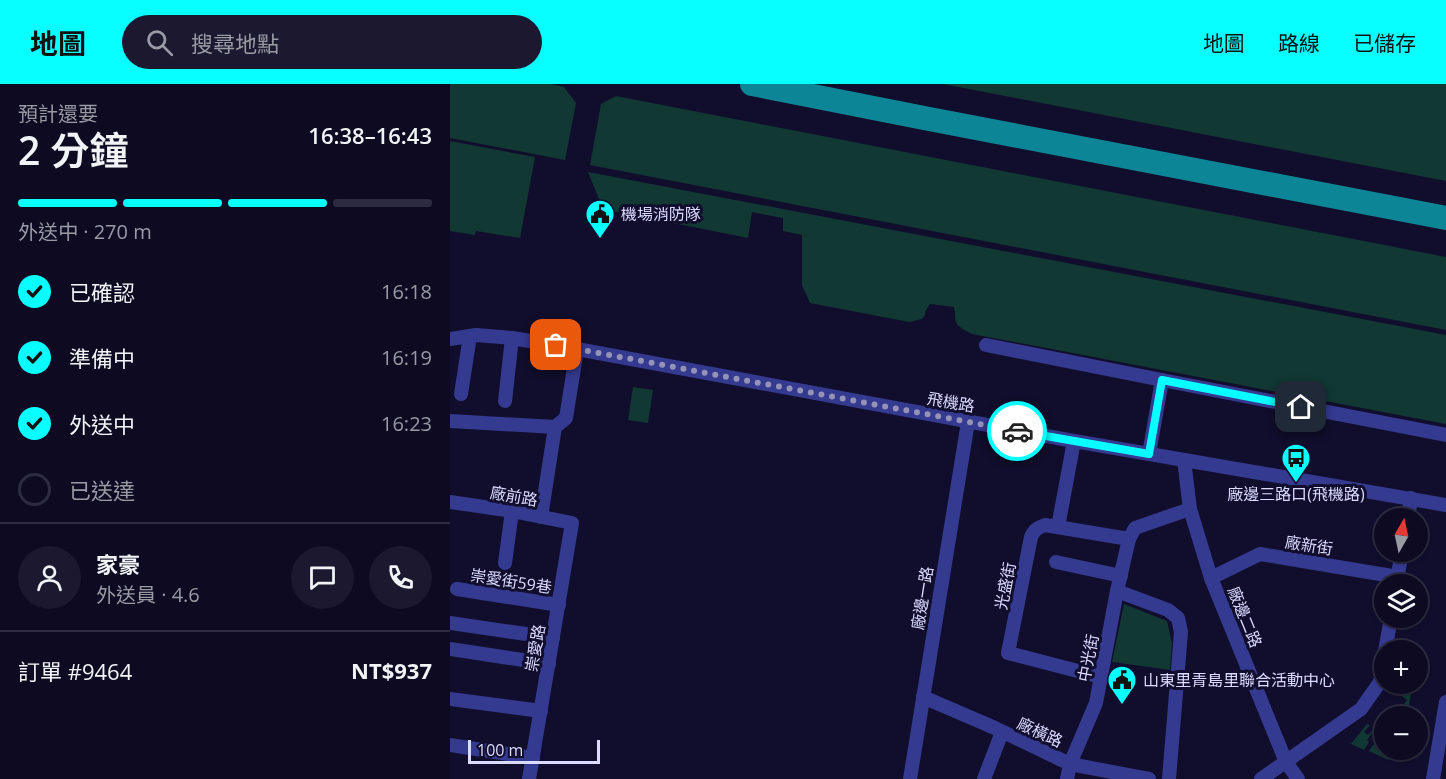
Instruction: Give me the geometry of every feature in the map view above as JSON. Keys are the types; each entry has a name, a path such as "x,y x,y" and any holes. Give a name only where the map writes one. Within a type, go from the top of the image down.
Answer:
{"street":[{"name":"飛機路","path":"450,339 476,335 577,348 968,422 1446,505"},
{"path":"461,394 470,336"},
{"path":"505,401 512,338"},
{"path":"986,345 1446,435"},
{"path":"541,517 555,427 566,418 577,348"},
{"path":"1149,454 1162,380"},
{"path":"450,421 555,427"},
{"name":"廠邊一路","path":"910,779 968,422"},
{"path":"1074,441 1058,527 1129,539 1135,528 1190,509"},
{"name":"廠邊二路","path":"1184,460 1190,509 1211,578 1286,762 1298,779"},
{"path":"1410,508 1411,498"},
{"name":"廠前路","path":"450,502 572,523"},
{"path":"505,563 512,512"},
{"name":"崇愛路","path":"529,779 572,523"},
{"name":"光盛街","path":"1058,527 1045,525 1038,527 1031,537 1008,653 1101,676"},
{"name":"中光街","path":"1067,779 1070,764 1096,702 1129,539"},
{"name":"廠新街","path":"1211,578 1260,554 1374,576"},
{"path":"1056,562 1121,576"},
{"name":"崇愛街59巷","path":"457,589 559,605"},
{"path":"1117,591 1168,610 1178,618 1181,632 1169,779"},
{"path":"450,623 553,638"},
{"path":"450,649 549,664"},
{"path":"1261,779 1361,709 1374,691"},
{"name":"廠橫路","path":"923,697 1070,764 1146,779"},
{"path":"450,699 541,711"},
{"path":"1433,779 1445,719 1446,702"},
{"path":"984,779 1002,732"},
{"path":"450,746 533,758"}],"green space":[{"path":"450,84 551,84 564,87 576,103 565,160 450,138"},
{"path":"943,84 1446,84 1446,181"},
{"path":"616,96 1446,257 1446,330 590,165 601,104"},
{"path":"450,141 535,157 520,238 476,231 475,235 450,231"},
{"path":"588,172 1446,335 1446,424 972,334 961,328 955,320 954,307 930,304 923,318 909,322 810,303 802,285 802,235 783,231 783,218 752,212 748,238 603,209"},
{"path":"633,387 653,390 648,423 628,420"},
{"path":"1124,604 1167,621 1172,643 1170,670 1112,662"},
{"path":"1400,694 1411,694 1410,706 1403,706 1407,700"},
{"path":"1367,724 1370,725 1364,732 1368,735 1374,729 1374,734 1372,733 1367,740 1369,742 1364,750 1351,744"},
{"path":"1374,744 1374,753 1369,751"}],"taxiway":[{"path":"752,84 1446,218"}],"way so far":[{"path":"556,345 1017,431"}],"place":[{"name":"機場消防隊","path":"600,240"},
{"name":"廠邊三路口(飛機路)","path":"1296,484"},
{"name":"山東里青島里聯合活動中心","path":"1122,706"}],"route":[{"path":"1017,431 1149,454 1162,380 1301,407"}]}
